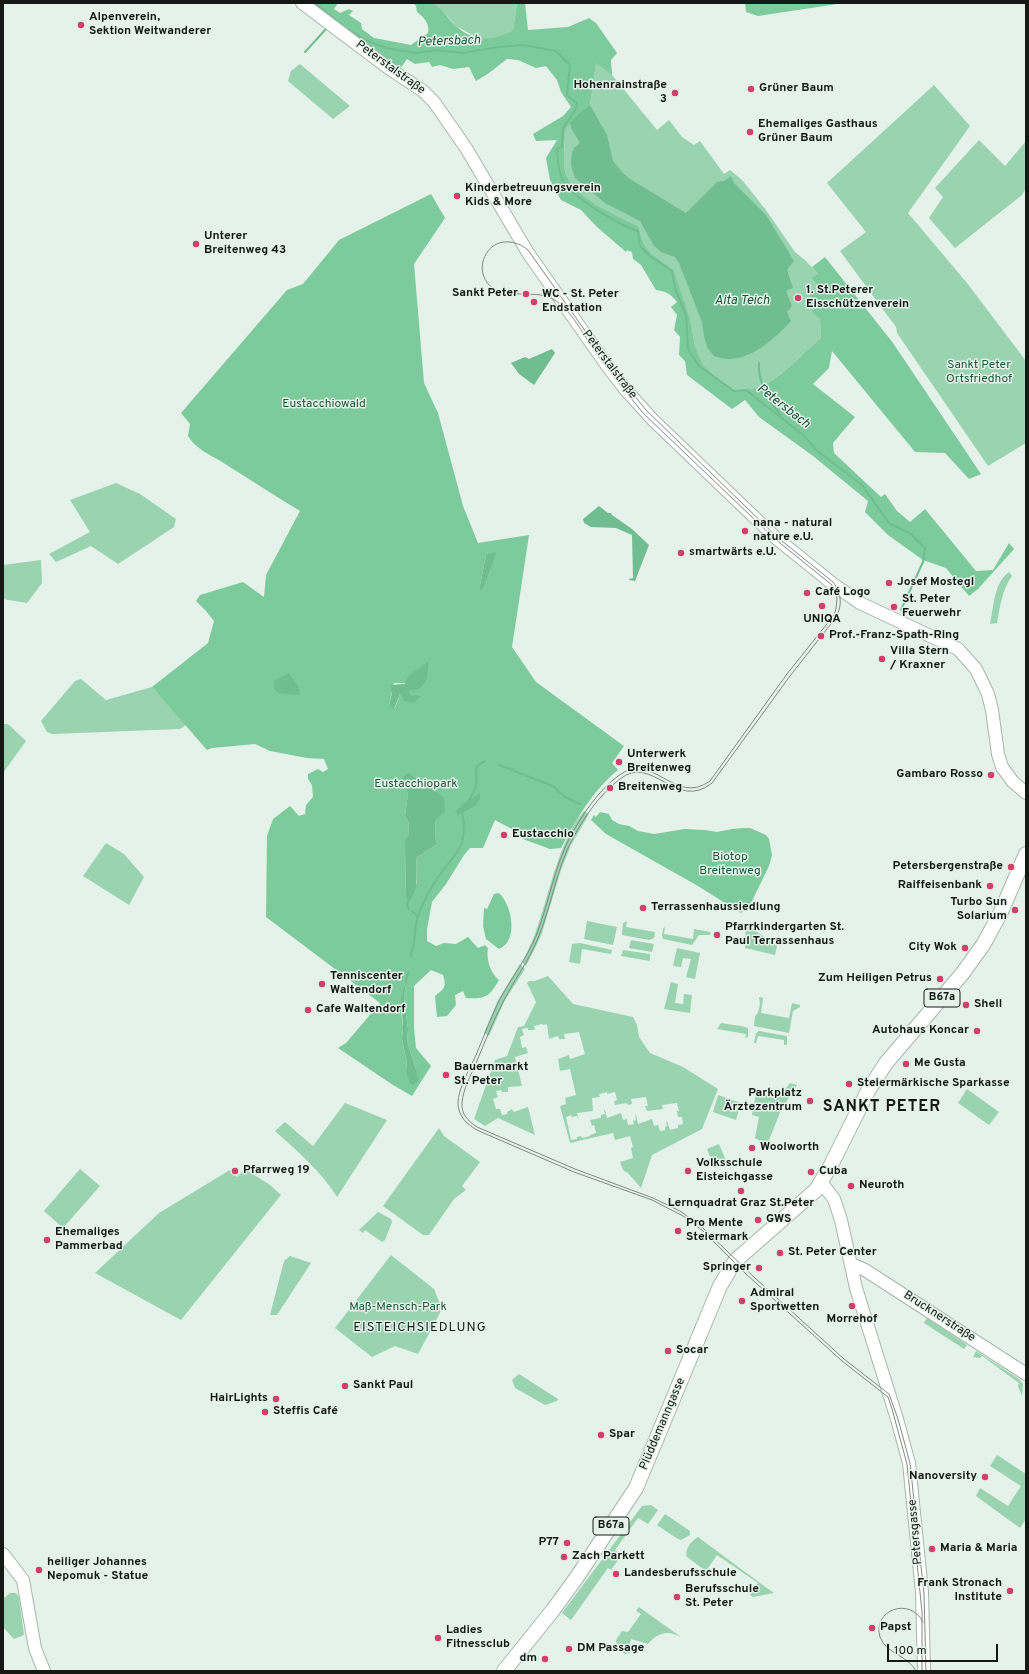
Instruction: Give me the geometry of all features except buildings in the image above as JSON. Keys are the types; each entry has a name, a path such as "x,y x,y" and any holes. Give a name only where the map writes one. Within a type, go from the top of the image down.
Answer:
{"main road":[{"name":"B67a","path":"821,1182 846,1138 868,1091 886,1063 962,974 983,945 1000,914 1026,854"},
{"name":"Plüddemanngasse","path":"504,1671 577,1577 636,1488 728,1270 735,1261 759,1239 809,1197 821,1182"}],"street":[{"name":"Peterstalstraße","path":"302,3 387,67 423,91 434,102 466,148 528,253 608,367 625,389 653,420 776,538 832,584 860,603 958,650 976,669 989,699 998,754 1002,767 1013,782 1026,793"},
{"name":"Petersgasse","path":"821,1182 834,1199 841,1220 857,1294 902,1438 910,1470 922,1592 924,1671"},
{"name":"Brucknerstraße","path":"851,1264 865,1270 1026,1374"},
{"path":"3,1554 24,1580 35,1648 44,1671"}],"green space":[{"path":"311,3 338,3 334,9 340,13 349,9 353,11 349,15 361,23 362,29 374,38 411,45 428,33 426,21 417,12 416,6 413,3 431,3 435,5 442,10 463,32 477,38 491,38 513,30 517,3 525,3 528,30 568,27 589,18 596,23 617,53 611,60 612,75 596,63 590,105 581,111 565,130 565,171 569,180 585,197 607,211 638,226 644,244 651,253 674,270 690,318 695,346 703,365 733,390 752,389 766,384 791,366 821,338 820,319 813,313 807,285 814,291 821,289 812,278 818,274 812,267 825,257 893,343 981,474 969,479 945,453 915,452 832,351 829,368 813,384 855,417 833,443 834,453 881,497 885,494 897,511 910,522 925,509 976,571 993,570 1009,543 1014,549 978,589 969,596 946,568 923,560 888,535 865,512 868,501 813,456 759,417 745,400 732,409 687,375 685,361 679,355 680,337 674,330 677,315 671,307 677,302 668,293 656,290 641,265 633,259 632,252 627,250 626,252 597,227 581,210 561,200 550,180 546,158 557,140 536,141 533,134 563,116 571,107 561,92 557,80 546,66 536,68 518,60 507,59 476,81 469,67 453,69 440,65 432,67 429,62 415,64 407,59 400,69 387,61"},
{"path":"432,3 517,3 513,30 499,37 481,40 456,26 445,13"},
{"path":"745,3 844,3 758,16 746,12"},
{"path":"596,62 612,75 657,130 669,120 682,137 694,145 700,141 724,174 730,170 742,180 766,210 795,252 818,274 821,289 814,291 808,286 811,307 820,319 821,338 791,366 766,384 752,389 733,390 703,365 695,346 690,318 674,270 651,253 644,244 638,226 607,211 585,197 569,180 564,167 565,130 581,111 590,105"},
{"path":"300,64 350,106 333,119 288,81 291,71"},
{"name":"Sankt Peter Ortsfriedhof","path":"934,85 970,126 908,213 967,283 1026,361 1026,443 988,466 897,333 896,327 840,251 866,232 827,183"},
{"path":"979,140 1005,166 1026,141 1026,188 1022,195 955,248 929,218 943,197 935,188"},
{"name":"Eustacchiowald","path":"431,194 445,218 414,264 424,383 438,413 463,506 478,543 529,535 512,647 536,682 624,746 612,763 618,770 593,796 579,816 561,848 550,849 523,839 521,834 495,820 483,848 470,848 432,902 427,929 427,941 436,946 444,943 456,944 468,937 478,948 485,945 488,948 488,961 491,970 499,980 486,996 466,998 463,991 455,995 456,1005 447,1016 437,1017 435,996 445,985 443,975 431,970 414,986 414,1028 416,1048 431,1066 412,1096 338,1048 346,1043 380,1003 266,917 267,836 273,819 290,806 299,816 305,814 306,805 313,797 312,785 308,779 308,774 318,769 323,772 328,769 324,759 307,758 270,751 255,744 212,748 207,750 152,687 208,643 214,621 196,601 200,595 243,582 264,597 266,575 300,511 199,448 188,436 190,424 181,413 287,290 303,284 339,240","holes":["486,555 491,567 485,586 480,590","394,683 424,684 421,688 409,691 409,695 400,694 395,708 389,705","402,778 435,820 436,845 416,858 417,883 406,896 405,839 408,836 409,823 405,816 408,794","406,983 404,998 408,1030 407,1041 416,1069 406,1070 407,1063 402,1039 403,1027 401,1011"]},
{"path":"116,483 140,494 176,519 174,527 118,564 91,546 56,562 49,554 90,532 70,500"},
{"path":"41,560 42,583 27,603 3,599 3,565"},
{"path":"1009,572 1012,576 1000,604 997,623 990,624 997,589 1004,577"},
{"path":"81,679 106,700 152,687 186,725 180,729 52,734 47,732 41,721 75,681"},
{"path":"3,724 8,724 26,741 3,773"},
{"path":"584,811 589,814 571,845 561,870 541,936 526,966 522,962 536,932 562,849 576,822"},
{"name":"Biotop Breitenweg","path":"600,812 609,814 612,820 619,824 629,826 638,831 654,834 685,829 717,832 750,828 766,835 769,839 772,855 769,866 751,903 741,913 698,886 606,834 591,820 594,815 596,817"},
{"path":"106,843 124,854 144,877 129,905 83,876"},
{"path":"499,893 504,899 510,914 511,931 509,939 505,945 499,949 486,939 483,926 484,908 487,909 494,894"},
{"path":"587,921 617,927 613,945 584,939"},
{"path":"627,921 626,927 655,932 654,938 649,940 622,935 623,923"},
{"path":"746,924 777,946 775,955 745,948"},
{"path":"665,927 664,934 693,939 694,929 711,932 710,935 699,935 692,945 663,939 663,929"},
{"path":"631,940 654,944 652,952 629,948"},
{"path":"580,943 612,950 611,954 582,949 580,964 569,962 572,944"},
{"path":"677,948 700,953 695,979 686,977 691,959 683,958 681,967 673,966"},
{"path":"623,950 650,954 650,961 621,956"},
{"path":"520,964 525,969 505,1000 489,1036 484,1033 497,1002"},
{"path":"548,976 573,1004 633,1017 637,1025 639,1037 650,1053 683,1067 718,1089 702,1129 652,1155 641,1188 628,1173 623,1170 620,1162 633,1158 631,1148 633,1147 630,1136 615,1140 613,1133 570,1143 560,1106 566,1104 565,1098 576,1095 570,1069 560,1071 558,1059 569,1055 570,1059 585,1054 579,1032 564,1034 565,1039 559,1039 558,1036 549,1039 547,1024 534,1026 535,1030 528,1030 528,1028 522,1029 524,1035 520,1037 522,1048 526,1047 528,1053 515,1057 522,1086 508,1087 508,1092 502,1092 501,1090 496,1091 498,1097 493,1099 496,1109 500,1109 502,1115 507,1114 507,1112 512,1109 514,1112 528,1107 535,1135 498,1118 485,1126 474,1119 495,1060 507,1056 518,1027 524,1026 536,1002 527,983 529,981 535,981","holes":["607,1092 607,1094 615,1092 617,1100 614,1101 615,1105 627,1103 628,1105 632,1104 631,1099 646,1097 648,1106 645,1106 647,1111 663,1109 662,1105 677,1103 679,1111 677,1111 678,1117 682,1117 683,1124 678,1125 678,1128 670,1130 667,1121 665,1130 660,1131 658,1125 654,1126 652,1119 638,1124 636,1115 636,1120 633,1121 634,1124 628,1125 627,1119 623,1120 621,1113 607,1118 604,1110 605,1114 601,1115 601,1118 590,1120 592,1126 594,1125 596,1133 590,1136 582,1138 581,1136 577,1137 577,1139 571,1140 566,1117 571,1115 572,1117 577,1116 579,1122 577,1113 593,1111 592,1098 600,1097 599,1094"]},
{"path":"671,982 678,984 675,1003 683,1004 684,994 692,995 690,1013 664,1009"},
{"path":"759,997 763,998 761,1013 789,1018 792,1003 800,1005 800,1007 793,1011 789,1033 754,1026 755,1016 758,1013 760,1004"},
{"path":"721,1023 748,1028 748,1037 745,1038 746,1034 717,1029"},
{"path":"759,1031 787,1036 787,1045 784,1045 784,1040 758,1036 756,1043 754,1043 756,1033"},
{"path":"790,1083 797,1085 781,1110 767,1145 755,1138 759,1117 752,1115 756,1094 772,1096 781,1095"},
{"path":"967,1089 999,1112 989,1125 958,1103"},
{"path":"718,1095 741,1103 736,1120 713,1112"},
{"path":"345,1103 387,1120 337,1197 316,1170 275,1131 285,1122 313,1146"},
{"path":"439,1128 444,1136 480,1162 462,1186 466,1190 454,1199 429,1235 423,1235 383,1206"},
{"path":"719,1144 727,1163 715,1168 707,1149"},
{"path":"80,1169 100,1186 63,1228 44,1211"},
{"path":"245,1169 270,1185 281,1195 181,1320 95,1273 159,1213 230,1170 237,1177"},
{"path":"378,1212 391,1219 392,1222 385,1240 382,1242 365,1230 363,1233 359,1230"},
{"name":"Maß-Mensch-Park","path":"391,1255 434,1289 442,1309 418,1354 395,1346 372,1357 335,1328"},
{"path":"290,1256 311,1263 277,1315 270,1315 284,1261"},
{"path":"927,1318 967,1345 964,1349 924,1323"},
{"path":"976,1351 1019,1379 1023,1384 1022,1396 1018,1386 1019,1383 982,1356 980,1358 973,1357"},
{"path":"519,1374 558,1399 557,1401 545,1405 515,1388 512,1380"},
{"path":"997,1455 1026,1474 1026,1519 1020,1528 976,1496 980,1488 1008,1506 1021,1486 990,1466"},
{"path":"651,1505 658,1510 648,1524 638,1518 615,1550 622,1555 611,1570 608,1568 571,1620 562,1613 642,1506"},
{"path":"665,1514 690,1531 690,1535 681,1540 657,1525"},
{"path":"698,1537 774,1593 753,1597 750,1595 758,1583 717,1555 706,1571 687,1557 686,1554 689,1546 693,1540"},
{"path":"10,1593 16,1593 19,1598 24,1635 14,1639 3,1627 3,1599"},
{"path":"639,1607 681,1637 672,1633 663,1633 648,1644 631,1639 629,1648 632,1649 630,1653 625,1654 617,1647 616,1640 622,1631 628,1632 641,1614 636,1611"}],"water":[{"name":"Aita Teich","path":"590,105 607,135 613,161 630,179 686,213 717,182 724,181 731,176 734,183 766,215 794,261 787,270 793,288 786,291 792,306 787,312 791,321 766,344 747,355 736,358 725,359 714,356 707,347 702,322 679,263 675,257 661,252 654,246 640,221 605,203 575,178 571,165 572,152 580,143 571,128 570,123 581,111"},
{"path":"552,349 555,353 534,385 519,374 511,363 525,357 529,359"},
{"path":"599,506 632,529 649,545 635,581 629,580 633,578 632,535 616,528 591,527 584,523 583,519"},
{"path":"496,552 485,586 480,591 486,555"},
{"path":"428,662 427,675 424,684 419,689 409,691 410,695 421,696 413,703 405,701 400,694 394,709 389,705 392,693 390,685 405,684 408,676"},
{"path":"289,673 299,687 300,695 278,693 274,689 274,681"},
{"path":"408,773 444,797 445,811 435,820 436,845 416,858 416,886 415,891 409,901 406,896 405,845 405,839 408,836 409,823 405,816 408,794 402,778"},
{"path":"480,793 479,801 473,807 458,815 455,812 463,804"},
{"path":"406,980 404,998 408,1030 407,1041 418,1080 413,1085 410,1084 406,1070 407,1063 402,1039 403,1027 401,998"}],"waterway":[{"name":"Petersbach","path":"315,3 344,27 363,39 386,48 417,53 436,50 463,53 523,45 556,51 570,65 567,95 577,103 576,109 563,128 562,147 557,149 559,171 564,182 578,196 598,211 638,231 640,246 650,256 672,271 675,289 686,315 688,349 698,365 734,391 746,390 806,437 816,450 862,485 889,523 911,534 925,548 923,562 901,610"},
{"path":"305,52 326,29"},
{"path":"759,363 759,374 764,389 771,403 779,412 782,419"},
{"path":"467,803 476,786 476,769 485,761"},
{"path":"499,765 553,786 565,797 580,804"},
{"path":"411,957 420,909 438,877 461,845 464,825 462,812"},
{"path":"409,898 407,905 409,909"},
{"path":"412,911 418,917"},
{"path":"406,982 408,972"}],"tram line":[{"path":"922,1671 922,1612 907,1464 888,1397 842,1361 746,1274 703,1231 683,1216 652,1200 574,1172 479,1131 464,1120 458,1108 460,1091 465,1079 500,999 536,936 565,847 586,811 611,782 618,776 631,770 642,769 674,784 685,787 697,787 710,781 787,674 834,615 837,598 832,585 775,539 643,413 602,361 577,323 560,303 545,296 535,294 514,294 504,292 495,289 488,283 482,271 485,256 492,247 502,242 513,242 528,250 610,366 646,410 777,537 833,582 840,596 840,605 834,620 790,676 712,783 699,790 687,791 676,788 654,776 643,773 632,773 620,779 606,791 588,814 573,838 562,862 538,938 492,1024 464,1093 462,1107 463,1111 468,1120 477,1127 575,1169 653,1198 680,1211 702,1227 755,1278 844,1359 889,1394 898,1419 910,1463 924,1594 926,1671"},
{"path":"916,1671 908,1661 892,1651 883,1643 880,1637 879,1628 882,1620 887,1614 902,1608 917,1614 923,1622"}],"place":[{"name":"Alpenverein, Sektion Weitwanderer","path":"81,25"},
{"name":"Grüner Baum","path":"751,89"},
{"name":"Hohenrainstraße 3","path":"675,93"},
{"name":"Ehemaliges Gasthaus Grüner Baum","path":"750,132"},
{"name":"Kinderbetreuungsverein Kids & More","path":"457,196"},
{"name":"Unterer Breitenweg 43","path":"196,244"},
{"name":"Sankt Peter","path":"526,294"},
{"name":"1. St.Peterer Eisschützenverein","path":"798,298"},
{"name":"WC - St. Peter Endstation","path":"534,302"},
{"name":"nana - natural nature e.U.","path":"745,531"},
{"name":"smartwärts e.U.","path":"681,553"},
{"name":"Josef Mostegl","path":"889,583"},
{"name":"Café Logo","path":"807,593"},
{"name":"UNIQA","path":"822,606"},
{"name":"St. Peter Feuerwehr","path":"894,607"},
{"name":"Prof.-Franz-Spath-Ring","path":"821,636"},
{"name":"Villa Stern / Kraxner","path":"882,659"},
{"name":"Unterwerk Breitenweg","path":"619,762"},
{"name":"Gambaro Rosso","path":"991,775"},
{"name":"Breitenweg","path":"610,788"},
{"name":"Eustacchio","path":"504,835"},
{"name":"Petersbergenstraße","path":"1011,867"},
{"name":"Raiffeisenbank","path":"990,886"},
{"name":"Terrassenhaussiedlung","path":"643,908"},
{"name":"Turbo Sun Solarium","path":"1015,910"},
{"name":"Pfarrkindergarten St. Paul Terrassenhaus","path":"717,935"},
{"name":"City Wok","path":"965,948"},
{"name":"Zum Heiligen Petrus","path":"940,979"},
{"name":"Tenniscenter Waltendorf","path":"322,984"},
{"name":"Shell","path":"966,1005"},
{"name":"Cafe Waltendorf","path":"308,1010"},
{"name":"Autohaus Koncar","path":"977,1031"},
{"name":"Me Gusta","path":"906,1064"},
{"name":"Bauernmarkt St. Peter","path":"446,1075"},
{"name":"Steiermärkische Sparkasse","path":"849,1084"},
{"name":"Parkplatz Ärztezentrum","path":"810,1101"},
{"name":"Woolworth","path":"752,1148"},
{"name":"Pfarrweg 19","path":"235,1171"},
{"name":"Volksschule Eisteichgasse","path":"688,1171"},
{"name":"Cuba","path":"811,1172"},
{"name":"Neuroth","path":"851,1186"},
{"name":"Lernquadrat Graz St.Peter","path":"741,1191"},
{"name":"GWS","path":"758,1220"},
{"name":"Pro Mente Steiermark","path":"678,1231"},
{"name":"Ehemaliges Pammerbad","path":"47,1240"},
{"name":"St. Peter Center","path":"780,1253"},
{"name":"Springer","path":"759,1268"},
{"name":"Admiral Sportwetten","path":"742,1301"},
{"name":"Morrehof","path":"852,1306"},
{"name":"Socar","path":"668,1351"},
{"name":"Sankt Paul","path":"345,1386"},
{"name":"HairLights","path":"276,1399"},
{"name":"Steffis Café","path":"265,1412"},
{"name":"Spar","path":"601,1435"},
{"name":"Nanoversity","path":"985,1477"},
{"name":"P77","path":"567,1543"},
{"name":"Maria & Maria","path":"932,1549"},
{"name":"Zach Parkett","path":"564,1557"},
{"name":"heiliger Johannes Nepomuk - Statue","path":"39,1570"},
{"name":"Landesberufsschule","path":"616,1574"},
{"name":"Frank Stronach Institute","path":"1010,1591"},
{"name":"Berufsschule St. Peter","path":"677,1597"},
{"name":"Papst","path":"872,1628"},
{"name":"Ladies Fitnessclub","path":"438,1638"},
{"name":"DM Passage","path":"569,1649"},
{"name":"dm","path":"545,1659"}],"district":[{"name":"SANKT PETER","path":"882,1108"},
{"name":"EISTEICHSIEDLUNG","path":"420,1328"}],"park label":[{"name":"Eustacchiopark","path":"416,785"}]}
